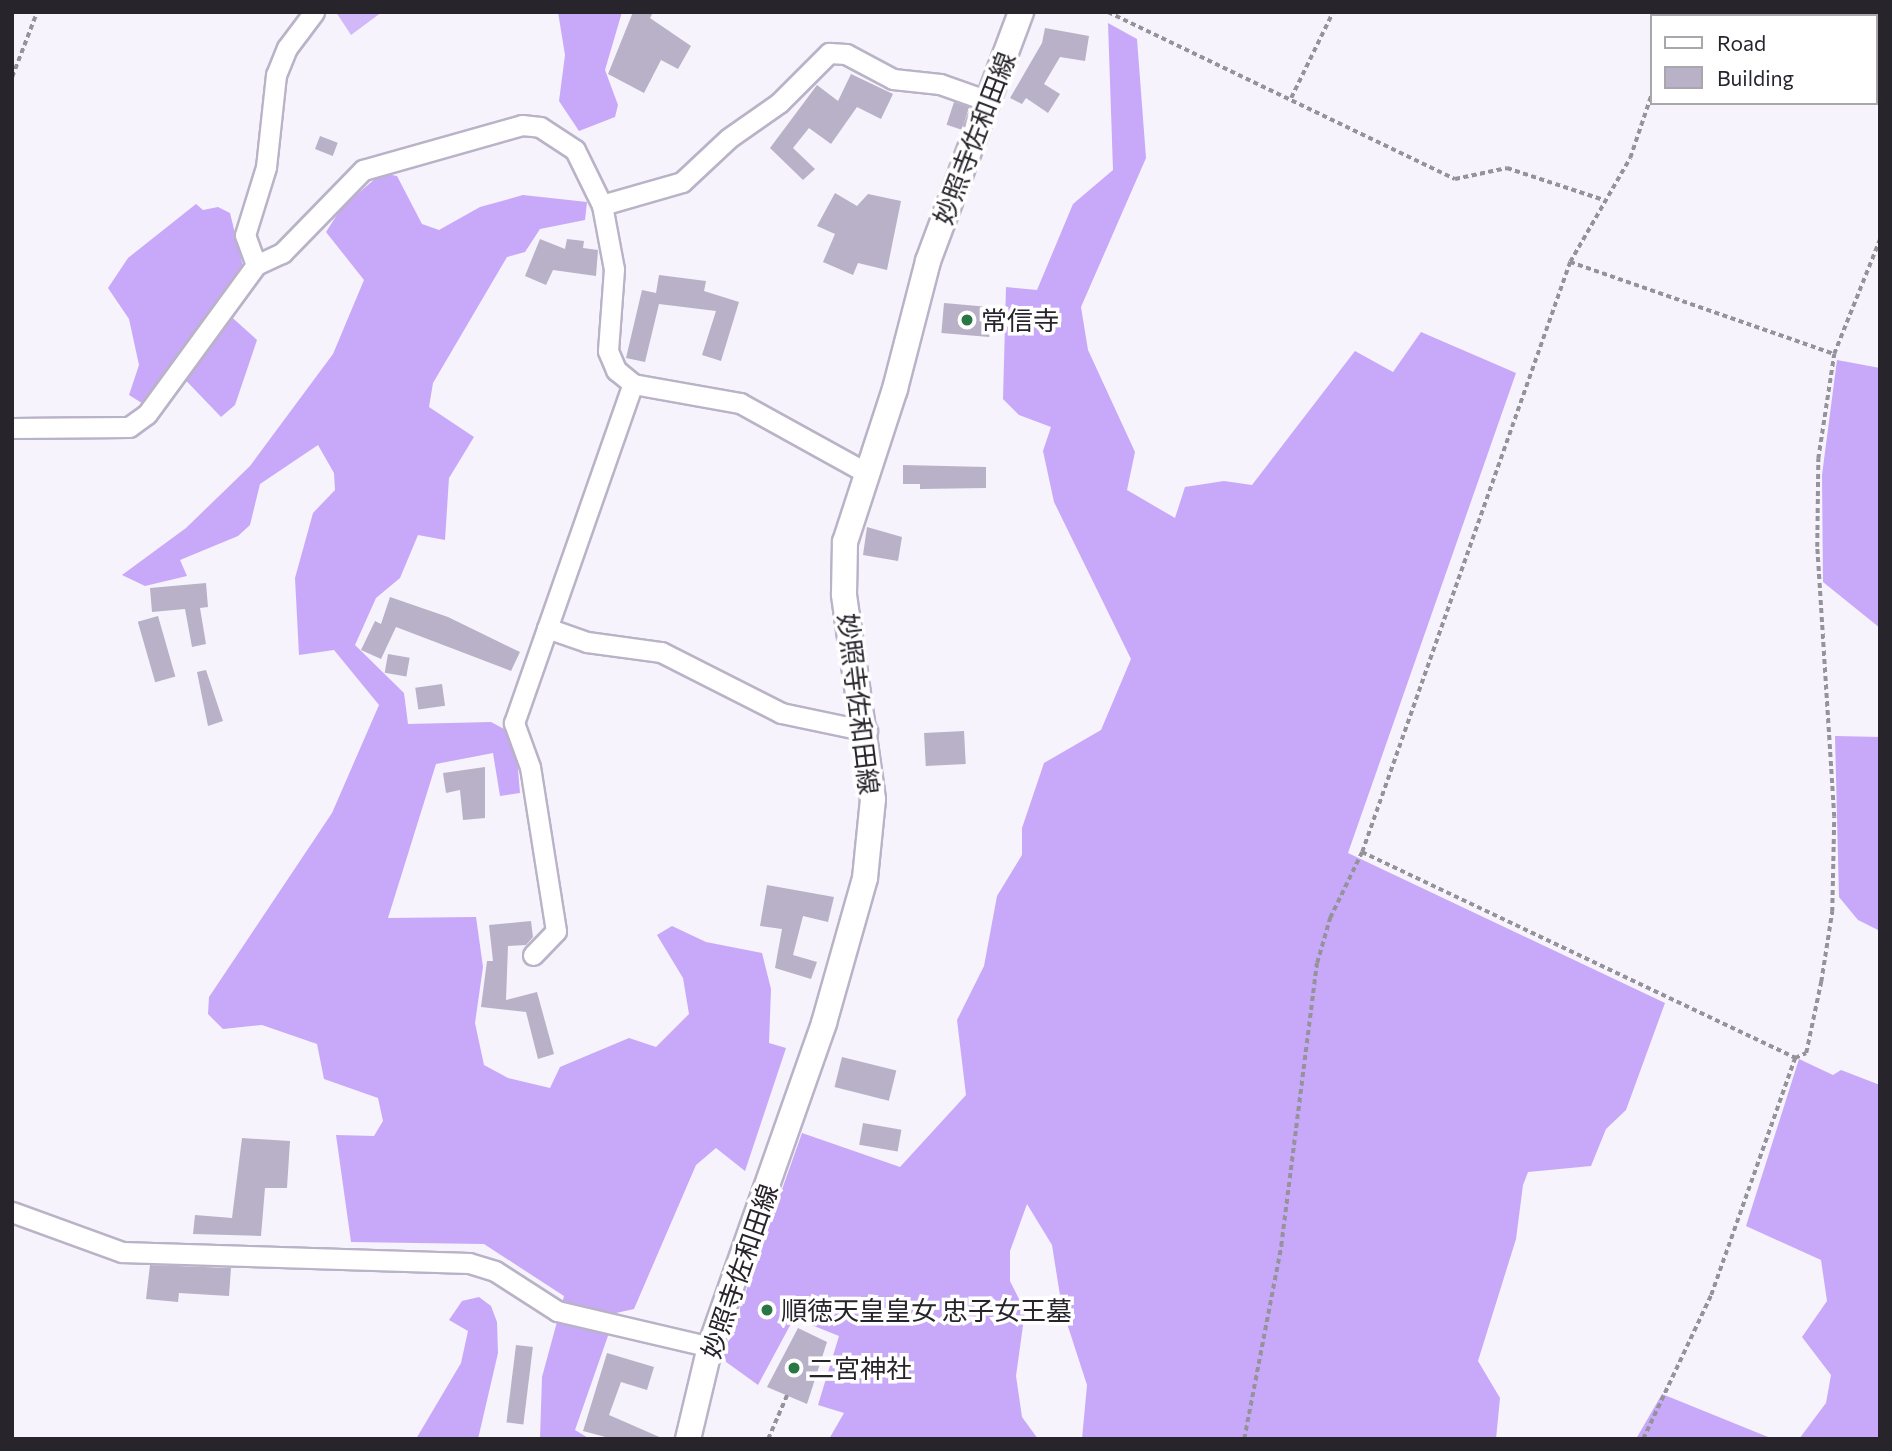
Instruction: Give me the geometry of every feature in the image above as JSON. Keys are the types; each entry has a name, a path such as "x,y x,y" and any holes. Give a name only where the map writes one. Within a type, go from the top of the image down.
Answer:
{"main road":[{"name":"妙照寺佐和田線","path":"688,1439 710,1347 824,1023 865,878 873,799 867,731 844,594 845,542 865,472 895,389 928,261 1021,12"}],"street":[{"path":"256,265 245,235 266,167 276,75 287,48 314,12"},
{"path":"602,205 682,182 729,138 779,103 829,53 846,54 893,79 940,84 988,101"},
{"path":"12,428 129,427 147,414 256,265 282,253 363,170 522,125 540,127 575,150 602,205 614,269 608,351 616,370 632,384 740,403 865,472"},
{"path":"533,955 556,931 530,767 514,723 632,384"},
{"path":"547,628 587,642 661,652 781,713 867,731"},
{"path":"12,1212 122,1252 469,1263 495,1271 557,1311 710,1347"}],"path":[{"path":"12,77 37,12"},
{"path":"1108,12 1455,178 1507,168 1604,200"},
{"path":"1291,98 1333,12"},
{"path":"1244,1439 1281,1246 1317,963 1330,918 1362,852 1570,262 1638,142 1650,100"},
{"path":"1643,1439 1711,1295 1795,1058 1806,1053 1832,912 1833,778 1816,498 1834,354 1880,239"},
{"path":"1570,262 1834,354"},
{"path":"1362,852 1795,1058"},
{"path":"768,1439 787,1395"}],"shaded area":[{"path":"336,12 382,12 351,35"},
{"path":"558,12 622,12 605,70 618,105 615,117 579,131 559,101 565,55"},
{"path":"1108,23 1137,39 1146,158 1081,307 1088,350 1135,452 1127,490 1175,518 1185,487 1224,481 1252,485 1355,351 1393,372 1421,332 1516,373 1348,853 1665,1003 1626,1110 1606,1129 1591,1166 1528,1172 1523,1185 1516,1239 1478,1361 1500,1398 1496,1439 1082,1439 1087,1385 1062,1308 1052,1245 1027,1204 1010,1251 1010,1281 1025,1311 1016,1376 1022,1417 1038,1439 829,1439 844,1413 818,1405 839,1336 794,1318 758,1385 722,1359 802,1133 900,1167 966,1095 957,1020 984,966 997,896 1022,855 1022,828 1044,763 1101,730 1131,659 1054,502 1043,451 1051,427 1019,415 1003,399 1006,287 1037,290 1073,204 1113,170"},
{"path":"382,173 397,176 422,224 439,230 480,207 523,195 587,202 585,220 540,229 525,252 507,257 433,383 429,407 474,437 449,478 445,540 418,535 400,578 376,598 355,645 404,693 408,724 491,722 504,729 517,757 520,793 500,796 493,753 436,764 388,918 476,917 483,967 475,1023 484,1065 508,1078 550,1088 560,1067 629,1038 656,1047 689,1014 683,978 657,935 672,926 706,942 762,953 771,989 769,1043 786,1048 745,1171 716,1148 696,1165 634,1309 616,1313 575,1430 590,1439 540,1439 542,1377 564,1296 484,1244 351,1242 336,1135 374,1136 383,1121 378,1098 324,1079 317,1044 262,1025 223,1029 208,1014 209,997 332,813 379,705 334,650 299,655 295,578 313,513 335,490 334,473 318,445 260,484 250,525 238,536 180,560 187,576 145,586 122,575 186,528 250,466 333,354 364,280 326,232 342,207"},
{"path":"196,204 203,210 218,207 230,213 243,266 216,303 257,340 235,405 221,417 172,366 145,405 129,395 139,365 129,319 108,288 128,258"},
{"path":"1837,360 1880,368 1880,628 1823,582 1822,475"},
{"path":"1835,736 1880,737 1880,931 1858,920 1839,897"},
{"path":"1799,1059 1833,1075 1841,1070 1880,1085 1880,1439 1799,1439 1826,1403 1831,1375 1802,1337 1827,1301 1821,1260 1746,1226"},
{"path":"479,1297 491,1306 497,1322 498,1353 478,1439 416,1439 461,1363 468,1331 449,1320 462,1301"},
{"path":"1662,1394 1773,1439 1636,1439"}],"building":[{"path":"633,12 653,12 650,18 691,46 678,69 661,60 644,93 608,74"},
{"path":"1045,28 1089,36 1085,61 1060,57 1044,84 1060,94 1048,113 1026,98 1022,104 1010,98 1042,43"},
{"path":"851,74 893,94 881,119 857,107 831,144 809,128 793,148 815,169 803,180 770,148 817,85 838,101"},
{"path":"954,102 969,107 962,130 947,125"},
{"path":"320,136 338,143 333,156 315,149"},
{"path":"835,193 857,206 868,194 901,201 887,270 858,263 853,275 823,262 835,234 817,226"},
{"path":"540,239 565,249 567,239 584,241 583,248 598,250 596,276 553,270 546,285 525,276"},
{"path":"659,275 706,281 704,291 739,302 721,361 702,355 716,311 659,304 645,362 626,358 642,290 656,293"},
{"name":"常信寺","path":"944,303 992,307 989,337 941,333"},
{"path":"903,465 986,467 986,488 920,489 920,484 903,484"},
{"path":"867,527 902,537 898,561 863,555"},
{"path":"206,583 208,607 200,608 206,644 192,647 185,609 152,612 150,588"},
{"path":"390,597 448,617 520,652 511,671 396,627 381,659 361,650 375,621 381,624"},
{"path":"158,616 175,677 155,682 138,622"},
{"path":"388,654 410,658 406,677 385,673"},
{"path":"206,670 223,721 208,726 197,672"},
{"path":"442,684 445,706 418,710 415,688"},
{"path":"964,731 966,764 926,766 924,733"},
{"path":"485,767 485,818 463,820 460,790 446,793 443,773"},
{"path":"767,885 834,897 828,922 803,916 793,955 817,962 811,979 775,968 782,929 760,926"},
{"path":"531,921 533,937 526,945 508,946 506,1000 537,992 554,1054 538,1059 526,1012 481,1007 487,961 493,961 489,925"},
{"path":"842,1057 896,1071 889,1101 835,1087"},
{"path":"863,1123 901,1130 898,1151 859,1145"},
{"path":"242,1138 290,1141 287,1188 265,1188 261,1236 193,1234 195,1215 232,1218"},
{"path":"150,1265 231,1268 229,1296 179,1293 178,1302 146,1299"},
{"name":"二宮神社","path":"798,1328 827,1342 807,1404 767,1387"},
{"path":"516,1345 533,1347 523,1424 506,1422"},
{"path":"607,1353 654,1367 647,1390 621,1382 609,1415 664,1439 613,1439 583,1431"}],"place":[{"name":"常信寺","path":"967,320"},
{"name":"順徳天皇皇女 忠子女王墓","path":"767,1310"},
{"name":"二宮神社","path":"794,1368"}]}
